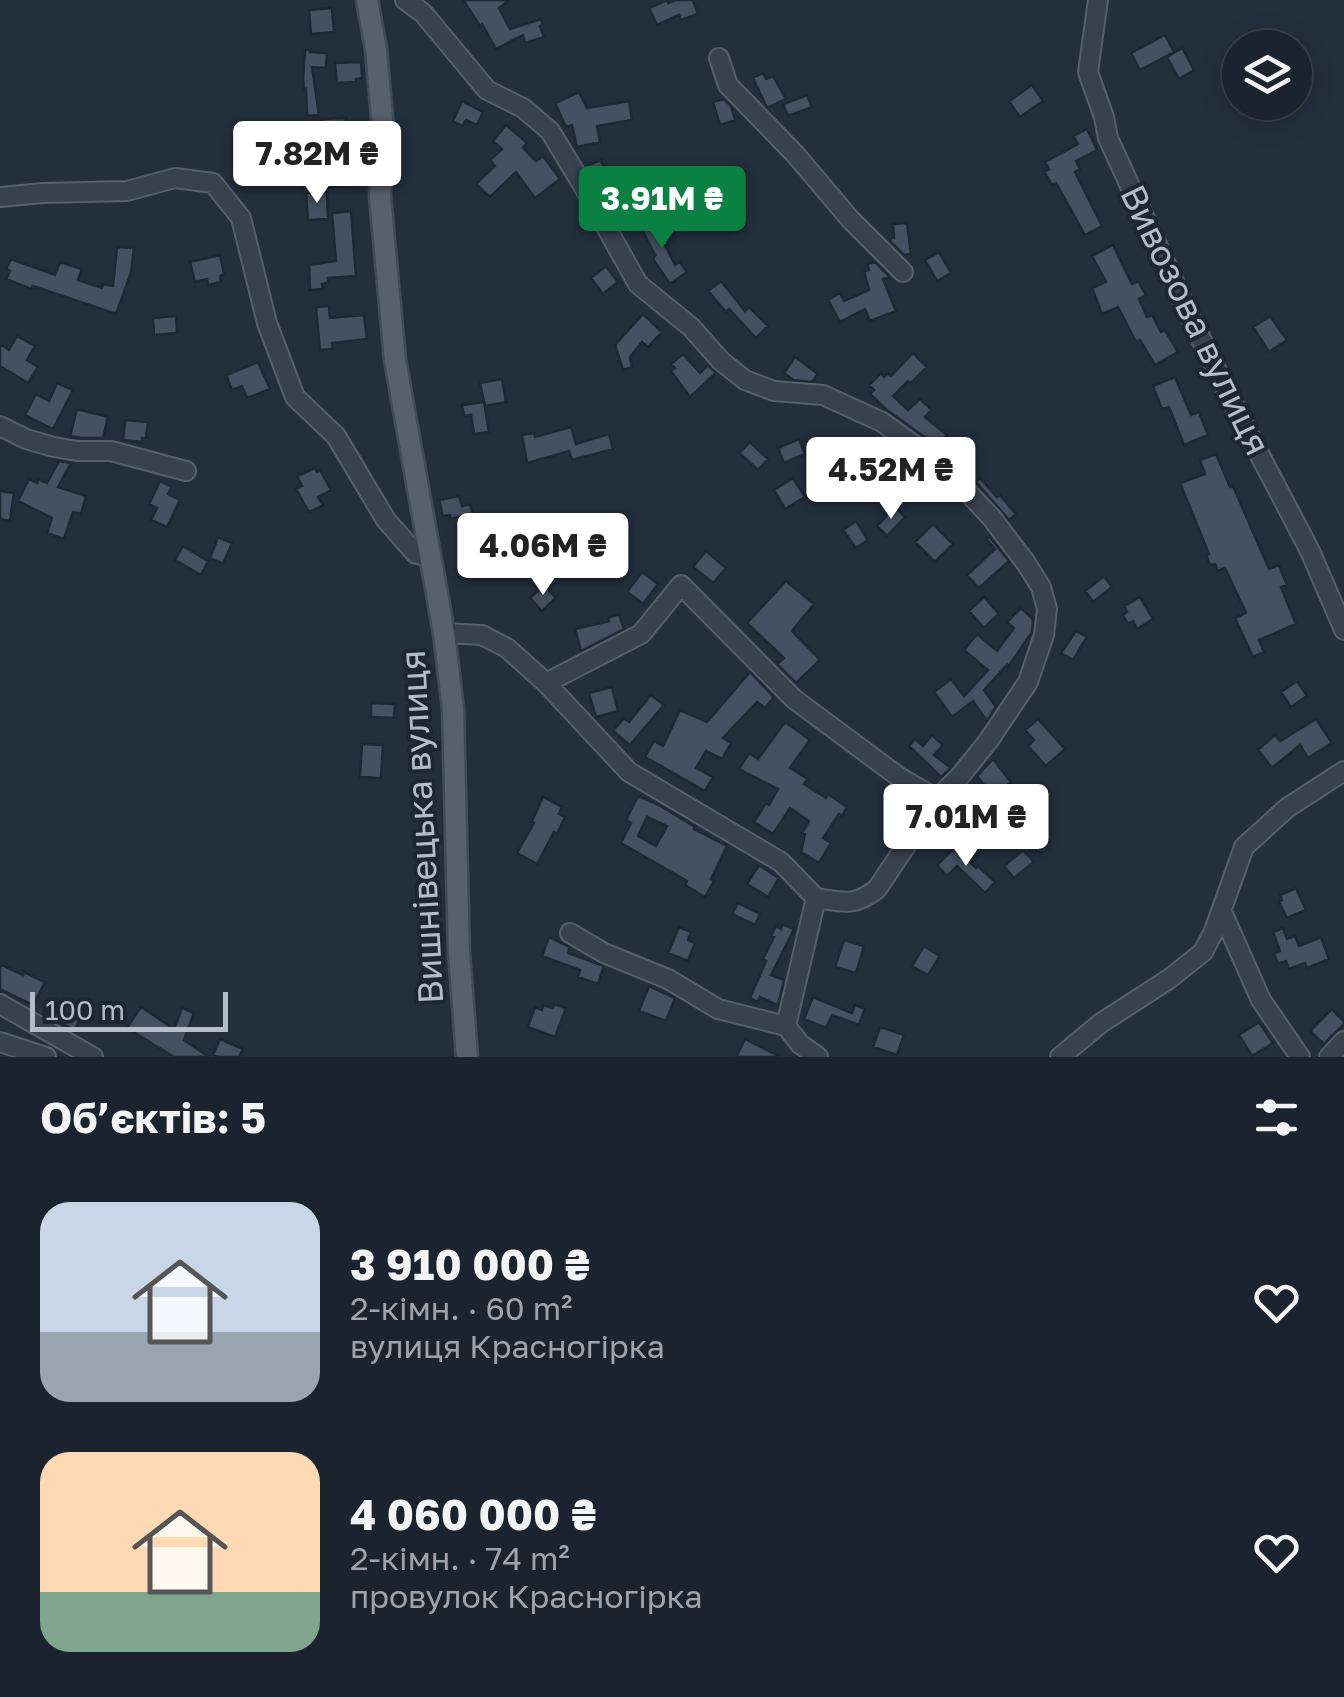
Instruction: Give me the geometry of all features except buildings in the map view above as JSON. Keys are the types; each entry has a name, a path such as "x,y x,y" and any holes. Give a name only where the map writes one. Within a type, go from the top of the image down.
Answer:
{"main road":[{"name":"Вишнівецька вулиця","path":"367,0 376,49 382,129 380,196 394,360 444,633 453,710 459,953 467,1057"}],"street":[{"path":"405,0 423,13 488,90 523,108 550,132 638,284 745,380 774,392 823,395 882,422 943,466 1026,562 1047,610 1044,635 1028,682 990,740 937,798 877,888 864,900 850,903 816,898 781,862 629,772 546,683 507,648 482,635 444,633"},
{"name":"Вивозова вулиця","path":"1098,0 1088,72 1108,138 1191,320 1310,551 1344,630"},
{"path":"719,58 728,85 903,272"},
{"path":"0,197 127,191 175,178 213,183 241,218 267,323 295,397 336,436 386,520 416,554 430,555"},
{"path":"0,426 54,447 111,451 186,471"},
{"path":"546,683 641,634 682,584 794,699 898,777 937,798"},
{"path":"1060,1057 1203,952 1222,912 1244,847 1288,808 1344,771"},
{"path":"786,1026 816,898"},
{"path":"1222,912 1260,1000 1300,1057"},
{"path":"570,933 604,953 668,979 718,1009 786,1026 800,1044 818,1057"},
{"path":"0,1004 93,1057"},
{"path":"1329,1057 1344,1041"},
{"path":"0,1042 46,1057"}]}
